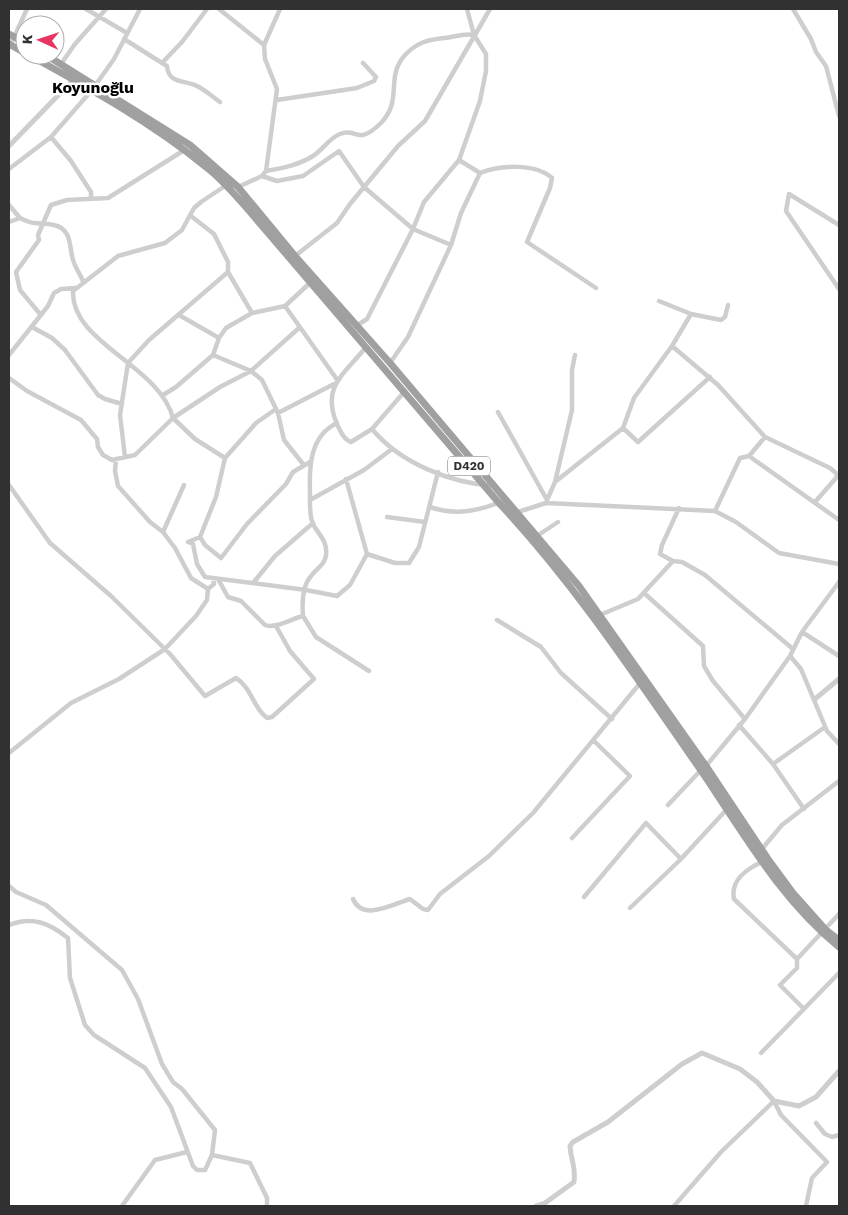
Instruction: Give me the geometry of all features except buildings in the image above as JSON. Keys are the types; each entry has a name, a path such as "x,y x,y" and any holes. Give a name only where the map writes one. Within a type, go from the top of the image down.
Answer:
{"highway":[{"name":"D420","path":"47,65 73,80 94,87"},
{"name":"D420","path":"63,65 187,148 229,183 366,347 486,486 502,501 582,600 644,682"},
{"name":"D420","path":"229,183 238,187 312,281 390,363 494,486 502,501 518,512 600,615 729,808 760,863 780,888 839,947"},
{"name":"D420","path":"729,808 792,893 824,932 839,940"}],"street":[{"path":"10,41 27,9"},
{"path":"86,9 127,33"},
{"path":"65,59 75,44 106,9"},
{"path":"9,169 51,137 94,87 114,59 140,9"},
{"path":"162,63 182,42 207,9"},
{"path":"219,9 264,44"},
{"path":"238,187 262,176 266,171 269,140 277,100 276,82 265,59 264,44 280,9"},
{"path":"356,326 367,319 372,310 413,229 424,202 459,160 480,101 486,71 486,54 474,35 467,9"},
{"path":"294,256 337,223 364,187 405,139 425,121 490,9"},
{"path":"794,9 816,52 826,66 839,116"},
{"path":"266,171 304,161 321,150 338,134 349,133 360,136 371,132 387,114 395,91 394,77 396,66 412,47 431,39 466,33 474,35"},
{"path":"124,39 167,66 168,73 172,78 196,85 220,102"},
{"path":"277,100 357,88 374,81 376,77 374,72 363,63"},
{"path":"9,146 73,80"},
{"path":"51,137 72,161 91,192 91,198"},
{"path":"40,314 20,290 16,272 39,240 38,235 51,205 59,202 91,198 102,200 108,198 187,148"},
{"path":"262,176 277,181 303,176 339,151 364,187 413,229 451,245"},
{"path":"459,160 480,173 494,169 526,168 549,175 552,178 550,188 527,242 596,288"},
{"path":"390,363 403,348 451,245 461,213 480,173"},
{"path":"225,458 194,439 173,418 171,408 163,394 153,383 92,334 81,319 73,294 75,288 83,281 118,256 165,243 182,230 201,202 229,183"},
{"path":"839,225 789,194 786,211 839,289"},
{"path":"9,205 20,218 29,223 42,226 56,226 66,231 72,245 72,260 83,281"},
{"path":"191,216 214,234 228,262 228,272 252,314"},
{"path":"9,222 20,218"},
{"path":"125,457 120,424 128,363 150,340 228,272"},
{"path":"163,394 176,387 213,355 218,338 226,328 252,314 285,306 312,281"},
{"path":"9,355 57,291 75,288"},
{"path":"659,301 691,314 721,320 725,317 728,305"},
{"path":"285,306 299,328 311,341 336,383"},
{"path":"555,482 623,428 634,398 672,346 691,314"},
{"path":"179,315 218,338"},
{"path":"32,326 52,338 65,350 72,363 98,395 104,400 122,404"},
{"path":"9,378 26,391 82,420 97,439 98,447 103,456 112,460 135,455 173,418 220,388 252,371 299,328"},
{"path":"672,346 710,378 764,437 830,468 837,474 836,478 815,502"},
{"path":"366,347 330,393 336,423 348,442 356,440 372,429 405,391"},
{"path":"213,355 252,371 266,384 277,411 284,440 303,464"},
{"path":"546,503 555,482 572,410 572,370 575,355"},
{"path":"623,428 638,442 710,378"},
{"path":"336,383 256,423 225,458 216,497 200,536 188,542 193,544 199,570 205,577 215,579 306,590 337,596 350,585 367,554 346,479"},
{"path":"498,412 548,498"},
{"path":"336,423 325,429 310,462 310,500 313,523 325,545 326,557 319,569 310,576 301,600 303,616 316,637 369,671"},
{"path":"372,429 392,449 407,458 438,472 470,483 494,486"},
{"path":"715,511 740,458 749,456 764,437"},
{"path":"310,500 364,470 392,449"},
{"path":"749,456 839,520"},
{"path":"116,459 115,471 118,486 150,522 163,532 175,548 191,578 208,589"},
{"path":"200,536 205,545 221,558 247,524 286,484 293,472 303,464 310,462"},
{"path":"367,554 395,563 409,563 419,547 438,472"},
{"path":"9,485 39,529 62,555 111,596 165,649 205,696 236,678 250,692 262,715 267,718 272,717 314,680 290,651 276,626"},
{"path":"163,532 184,485"},
{"path":"430,507 453,513 486,508 502,501"},
{"path":"518,512 546,503 715,511 736,522 779,553 839,564"},
{"path":"679,508 660,554 672,561 682,562 705,575 793,649"},
{"path":"387,517 425,522"},
{"path":"537,536 558,522"},
{"path":"253,583 275,556 313,523"},
{"path":"600,615 638,599 672,561"},
{"path":"9,753 71,703 119,679 165,649 196,616 207,600 208,589 214,584 215,579"},
{"path":"215,579 228,597 241,600 261,623 276,626 286,620 303,616"},
{"path":"668,805 745,719 790,656 802,632 839,582"},
{"path":"644,593 703,646 704,666 713,681 745,719"},
{"path":"497,620 541,647 561,673 612,719"},
{"path":"802,632 839,656"},
{"path":"790,656 801,669 825,727 839,744"},
{"path":"815,699 839,679"},
{"path":"352,900 363,910 382,910 410,899 423,909 428,910 440,894 489,856 533,813 644,682"},
{"path":"740,725 773,764 804,809"},
{"path":"773,764 825,727"},
{"path":"572,838 630,776 594,741"},
{"path":"761,850 782,825 839,782"},
{"path":"630,908 681,859 729,808"},
{"path":"584,897 596,881 612,867 646,823 681,859"},
{"path":"768,859 741,874 733,893 734,899 798,959"},
{"path":"9,886 16,892 46,905 122,970 138,999 162,1064 173,1082 182,1089 215,1130 212,1155 205,1170 197,1170 193,1166 171,1107 145,1068 94,1035 85,1025 70,978 68,938 50,925 30,919 9,925"},
{"path":"803,1008 780,985 797,968 798,959 839,914"},
{"path":"761,1053 839,973"},
{"path":"536,1206 545,1205 574,1182 576,1168 570,1158 570,1146 573,1142 608,1122 682,1064 702,1053 740,1069 757,1082 774,1101 781,1115 827,1162 812,1178 806,1206"},
{"path":"774,1101 799,1106 816,1097 839,1071"},
{"path":"674,1206 721,1152 774,1101"},
{"path":"816,1123 825,1134 832,1137 839,1135"},
{"path":"122,1206 155,1160 187,1152"},
{"path":"212,1155 250,1163 267,1198 267,1206"}],"district":[{"name":"Koyunoğlu","path":"93,87"}]}
